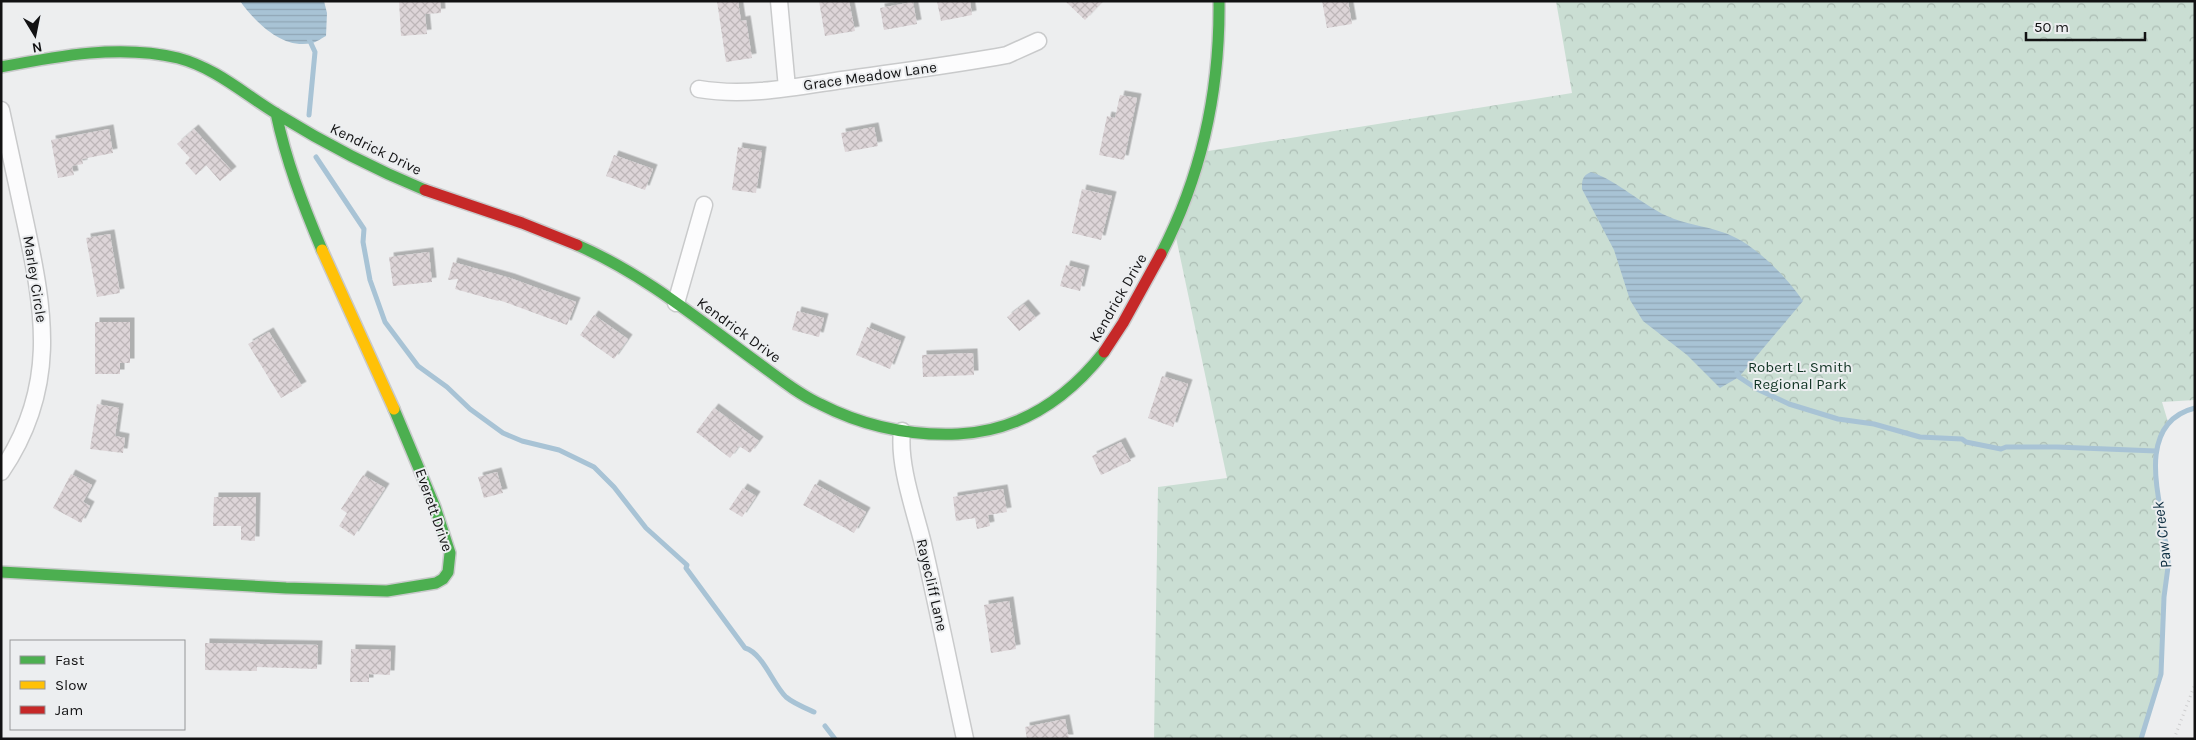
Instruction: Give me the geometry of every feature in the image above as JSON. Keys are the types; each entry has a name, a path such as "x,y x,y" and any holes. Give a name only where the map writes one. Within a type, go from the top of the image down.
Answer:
{"street":[{"path":"779,1 788,88"},
{"name":"Kendrick Drive","path":"1,67 74,55 127,52 181,59 213,73 238,87 276,113 368,165 406,182 520,221 610,261 676,303 820,405 857,419 902,432 948,435 1009,426 1035,415 1058,400 1081,379 1110,344 1132,309 1174,228 1189,194 1202,152 1215,85 1220,30 1219,1"},
{"name":"Grace Meadow Lane","path":"699,89 739,92 788,88 1008,55 1038,42"},
{"name":"Marley Circle","path":"1,110 31,250 42,312 43,347 34,405 24,433 1,472"},
{"name":"Everett Drive","path":"1,572 286,588 387,591 421,587 436,583 443,579 448,572 450,553 435,506 406,436 331,273 300,198 284,150 276,113"},
{"path":"676,303 704,205"},
{"name":"Rayecliff Lane","path":"902,432 901,440 905,470 937,605 965,739"}],"path":[{"path":"2174,739 2195,684"}],"green space":[{"name":"Robert L. Smith Regional Park","path":"1556,1 2195,1 2195,400 2162,402 2168,422 2156,451 2154,470 2163,521 2161,527 2168,549 2168,567 2164,597 2161,674 2141,739 1154,739 1158,487 1227,478 1174,228 1202,152 1572,93"}],"water":[{"path":"240,1 324,1 327,13 326,36 314,42 301,44 280,38 262,25"},
{"path":"1591,172 1611,181 1667,216 1722,232 1745,243 1778,271 1803,301 1739,377 1720,388 1687,355 1643,321 1630,300 1614,250 1582,189 1583,179"}],"building":[{"path":"399,1 440,1 441,13 425,14 427,34 401,36"},
{"path":"717,1 738,1 741,21 746,20 752,58 726,62"},
{"path":"819,1 849,1 855,31 825,36"},
{"path":"937,1 970,1 972,15 941,21"},
{"path":"1065,1 1103,1 1085,20"},
{"path":"1322,1 1348,1 1352,24 1327,28"},
{"path":"913,2 917,24 884,30 880,8"},
{"path":"1120,95 1137,98 1124,160 1099,155 1107,116 1115,118"},
{"path":"874,127 878,146 845,152 841,133"},
{"path":"109,129 113,153 82,159 83,164 72,166 74,175 58,178 51,140"},
{"path":"194,129 232,171 220,181 206,165 196,175 185,163 190,158 177,144"},
{"path":"738,147 762,151 756,193 732,190"},
{"path":"614,155 653,169 645,190 606,176"},
{"path":"1082,189 1112,196 1101,240 1072,233"},
{"path":"110,234 120,293 97,297 86,238"},
{"path":"429,252 432,282 393,286 389,257"},
{"path":"453,262 510,278 576,302 567,325 499,300 455,289 458,279 448,280"},
{"path":"1066,265 1085,270 1080,291 1060,286"},
{"path":"1024,304 1036,318 1019,331 1007,317"},
{"path":"797,311 824,318 819,337 792,330"},
{"path":"594,315 628,339 614,359 580,335"},
{"path":"95,322 130,322 130,363 120,363 120,374 95,374"},
{"path":"867,327 901,341 890,369 856,355"},
{"path":"269,332 302,386 281,398 248,344"},
{"path":"973,353 974,375 923,377 922,355"},
{"path":"1162,376 1188,384 1173,427 1148,418"},
{"path":"97,404 119,408 115,436 125,438 123,453 90,449"},
{"path":"714,408 759,441 750,453 739,446 730,458 696,432"},
{"path":"1121,442 1131,461 1101,475 1092,456"},
{"path":"497,472 503,493 484,498 478,477"},
{"path":"71,474 92,485 83,502 90,506 81,523 53,508"},
{"path":"363,475 385,488 354,536 339,526 347,513 341,509"},
{"path":"815,484 866,512 854,533 803,505"},
{"path":"743,488 756,496 742,517 729,509"},
{"path":"1003,489 1007,512 988,515 990,526 977,529 975,518 956,521 953,497"},
{"path":"214,497 256,497 255,541 241,540 241,526 213,526"},
{"path":"1009,601 1016,649 991,653 984,605"},
{"path":"205,643 318,645 317,669 257,667 257,671 205,670"},
{"path":"351,649 391,650 390,675 369,674 369,682 350,682"},
{"path":"1065,719 1069,739 1027,739 1025,727"}],"waterway":[{"path":"309,39 315,52 309,115"},
{"path":"316,157 364,229 363,242 370,280 385,322 418,366 447,387 470,409 503,433 522,441 559,450 594,467 614,487 646,528 687,565 686,568 745,648 757,656 781,692 786,697 814,712"},
{"path":"1737,372 1739,377 1757,389 1789,404 1838,419 1874,424 1920,437 1962,439 1966,442 2001,449 2006,447 2057,447 2156,451"},
{"name":"Paw Creek","path":"2141,739 2161,674 2164,597 2168,567 2168,549 2161,527 2163,521 2155,471 2156,454 2160,439 2167,426 2178,415 2195,408"},
{"path":"825,726 835,739"}],"traffic: fast":[{"path":"1161,254 1188,194 1206,131 1216,67 1219,1"},
{"path":"1,67 89,53 112,52 156,54 192,62 229,82 277,114 331,145 425,190"},
{"path":"276,113 296,183 322,250"},
{"path":"577,245 601,256 647,283 811,400 836,412 887,428 922,433 958,434 981,432 1002,427 1022,419 1058,398 1090,369 1104,352"},
{"path":"1,572 286,588 387,591 436,583 443,579 448,572 450,553 435,507 394,409"}],"traffic: slow":[{"path":"322,250 394,409"}],"traffic: jam":[{"path":"425,190 522,223 577,245"},
{"path":"1104,352 1123,323 1161,254"}]}
